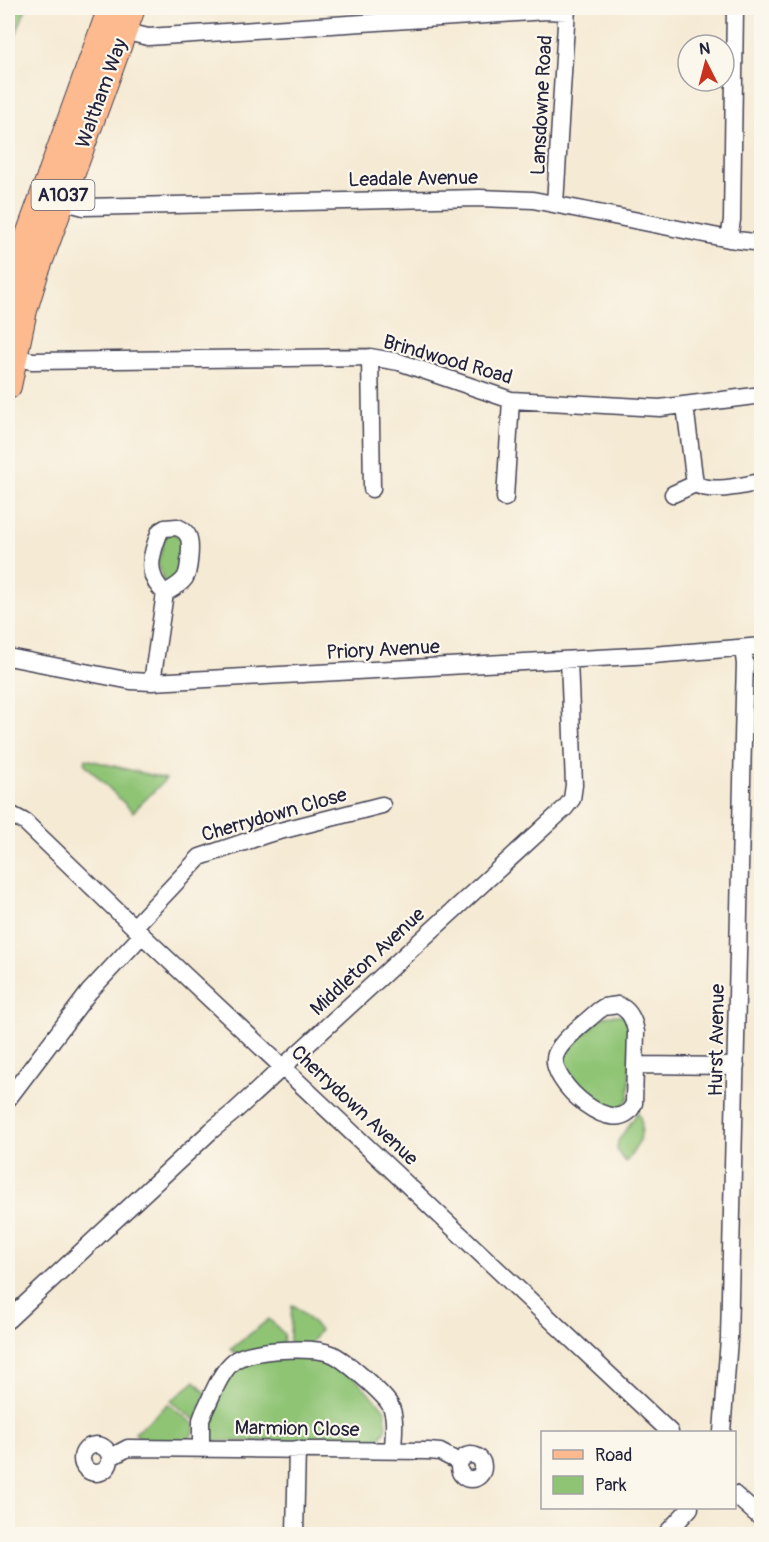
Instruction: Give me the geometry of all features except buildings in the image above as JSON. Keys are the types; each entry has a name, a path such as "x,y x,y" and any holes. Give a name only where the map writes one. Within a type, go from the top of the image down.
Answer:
{"main road":[{"name":"Waltham Way","path":"8,300 26,271 61,201 111,8"},
{"name":"Waltham Way","path":"8,386 24,310 26,271 84,111 132,8"}],"street":[{"path":"729,239 732,220 735,8"},
{"path":"123,31 148,37 567,10"},
{"name":"Lansdowne Road","path":"555,204 567,10"},
{"name":"Leadale Avenue","path":"61,201 84,207 516,199 555,204 729,239 762,243"},
{"path":"370,357 372,489"},
{"name":"Brindwood Road","path":"13,358 33,361 370,357 399,362 511,400 660,408 762,395"},
{"path":"505,498 511,400"},
{"path":"685,406 695,484"},
{"path":"695,484 704,489 720,489 762,482"},
{"path":"673,494 695,484"},
{"path":"152,682 165,593"},
{"name":"Priory Avenue","path":"8,657 131,681 152,682 569,660 762,645"},
{"name":"Hurst Avenue","path":"722,1431 729,1340 745,675 743,648"},
{"name":"Middleton Avenue","path":"8,1320 212,1130 565,808 572,799 574,785 569,660"},
{"name":"Cherrydown Close","path":"8,1099 89,992 200,857 268,834 382,805"},
{"name":"Cherrydown Avenue","path":"8,813 25,822 669,1431"},
{"path":"618,1005 625,1008 634,1023 636,1065 632,1108 626,1113 609,1116 592,1109 570,1089 555,1068 554,1062 560,1046 598,1011 604,1007 618,1005"},
{"path":"636,1065 736,1066"},
{"name":"Marmion Close","path":"201,1448 201,1420 228,1366 248,1354 263,1351 314,1351 333,1354 383,1397 390,1406 394,1420 393,1450"},
{"name":"Marmion Close","path":"111,1457 128,1448 393,1450 440,1452 459,1462"},
{"path":"296,1534 297,1449"},
{"path":"736,1495 762,1519"},
{"path":"666,1534 689,1509"}],"green space":[{"path":"8,8 26,8 8,55"},
{"path":"172,533 182,538 184,546 179,577 164,585 158,562 166,535"},
{"path":"86,759 166,779 133,812 84,763"},
{"path":"609,1015 622,1015 631,1025 629,1098 620,1109 601,1106 582,1092 572,1079 562,1058 565,1052 602,1018"},
{"path":"638,1112 642,1126 640,1139 626,1162 617,1151 618,1141"},
{"path":"292,1305 320,1330 310,1344 289,1346"},
{"path":"269,1319 284,1334 283,1345 236,1354 231,1349"},
{"path":"307,1356 325,1359 344,1367 385,1409 387,1428 377,1443 215,1441 208,1429 207,1420 235,1368 248,1361"},
{"path":"195,1381 206,1393 196,1421 171,1401"},
{"path":"168,1404 195,1425 193,1433 189,1439 176,1444 144,1443 135,1433"}]}
